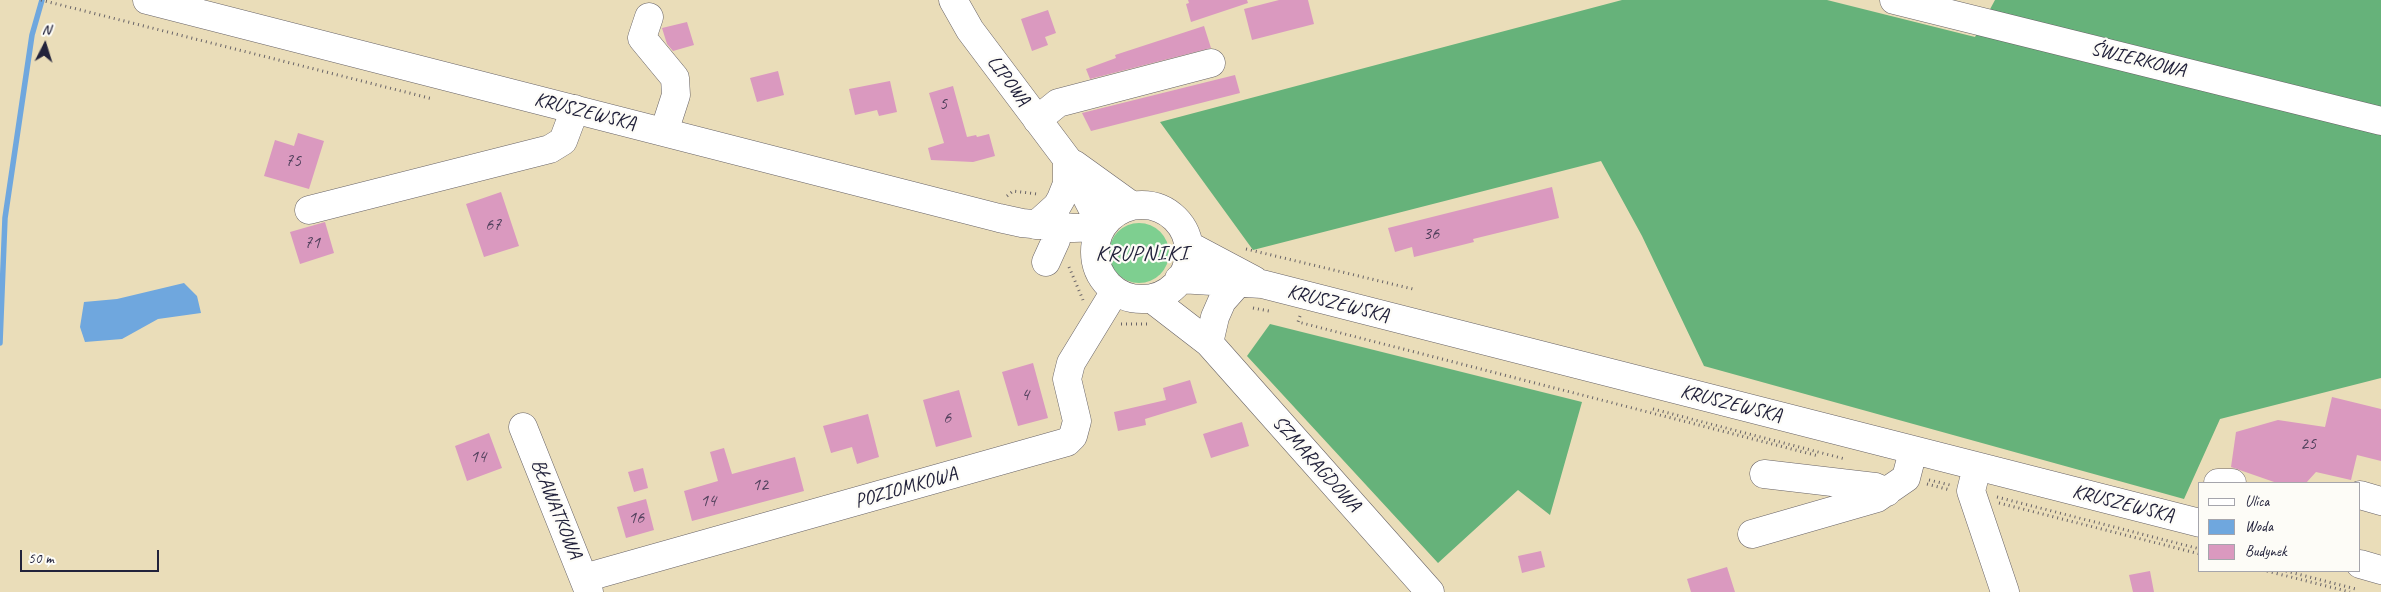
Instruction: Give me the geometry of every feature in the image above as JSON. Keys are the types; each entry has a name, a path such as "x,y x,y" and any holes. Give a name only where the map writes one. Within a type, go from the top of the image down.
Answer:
{"street":[{"name":"KRUSZEWSKA","path":"147,0 664,132 1046,243 1095,260"},
{"name":"LIPOWA","path":"953,0 970,30 1067,159 1102,227"},
{"name":"ŚWIERKOWA","path":"1894,0 2381,121"},
{"path":"649,17 642,38 675,78 676,95 664,132"},
{"path":"1037,120 1058,103 1211,63"},
{"path":"309,210 550,149 563,141 575,110"},
{"path":"1046,243 1057,206 1067,184 1067,159"},
{"name":"LIPOWA","path":"1067,159 1131,205"},
{"path":"1146,204 1163,209 1174,216 1182,226 1190,246 1187,265 1179,279 1152,311 1132,298 1115,291 1100,274 1095,260 1095,246 1102,227 1114,213 1131,205 1146,204"},
{"name":"KRUSZEWSKA","path":"1046,243 1073,228 1102,227"},
{"name":"KRUSZEWSKA","path":"1190,246 1250,283"},
{"name":"KRUSZEWSKA","path":"1179,279 1250,283 1977,468 2198,520"},
{"name":"SZMARAGDOWA","path":"1179,279 1206,339 1422,590"},
{"path":"1206,339 1218,309 1250,283"},
{"name":"POZIOMKOWA","path":"587,585 1067,442 1073,436 1077,421 1067,378 1070,363 1115,291"},
{"name":"SZMARAGDOWA","path":"1152,311 1206,339"},
{"name":"BŁAWATKOWA","path":"523,427 587,585"},
{"path":"1752,534 1877,498 1896,485 1913,451"},
{"path":"1977,468 1972,490 2005,592"},
{"path":"1764,474 1875,487 1896,485"},
{"path":"2361,496 2381,501"},
{"path":"2360,577 2381,570"}],"path":[{"path":"41,0 60,5"},
{"path":"1046,243 1086,306"},
{"path":"1242,249 1257,250 1413,289"},
{"path":"1116,323 1123,325 1152,311"},
{"path":"1299,318 1298,322 1848,464"},
{"path":"1896,485 1974,496 2198,553"},
{"path":"2271,572 2350,592"},
{"path":"2298,572 2360,577"}],"green space":[{"path":"1622,0 1827,0 1975,37 1995,0 2381,0 2381,378 2220,419 2184,499 1704,366 1642,236 1601,161 1253,250 1160,122"},
{"path":"1133,223 1145,223 1156,228 1164,236 1169,247 1167,265 1156,278 1145,283 1133,283 1122,278 1114,270 1109,259 1109,247 1114,236 1122,228"},
{"path":"1270,324 1582,402 1550,515 1518,490 1438,563 1247,356"}],"water":[{"path":"184,283 197,296 201,313 158,319 122,339 85,342 80,327 84,302 117,299"}],"building":[{"path":"1188,0 1247,0 1248,3 1191,22 1186,4 1189,3"},
{"path":"1279,0 1308,0 1314,24 1252,40 1244,9"},
{"path":"1048,10 1056,33 1045,37 1048,45 1032,51 1021,19"},
{"path":"687,22 694,45 673,51 667,44 662,28"},
{"path":"1204,26 1211,48 1090,79 1086,69 1116,58 1115,55"},
{"path":"778,71 784,95 757,102 750,78"},
{"path":"1235,75 1240,93 1091,131 1082,113"},
{"path":"890,81 897,112 879,116 877,110 855,115 849,89"},
{"path":"953,86 967,137 989,134 995,156 973,162 931,160 928,148 944,143 929,93"},
{"path":"298,133 324,141 309,189 264,176 275,140 294,146"},
{"path":"1552,187 1559,218 1473,239 1474,242 1414,257 1412,247 1395,252 1388,228"},
{"path":"501,192 519,246 484,257 466,204"},
{"path":"325,222 334,253 300,264 290,232"},
{"path":"1033,363 1048,418 1018,426 1002,372"},
{"path":"1190,380 1197,403 1145,419 1146,425 1118,431 1114,412 1166,400 1163,388"},
{"path":"959,390 972,437 936,447 923,400"},
{"path":"2332,397 2381,409 2381,461 2357,455 2351,480 2316,472 2307,482 2274,482 2231,467 2236,432 2278,420 2325,427"},
{"path":"868,414 879,457 857,464 852,447 831,453 823,426"},
{"path":"1242,422 1249,446 1211,458 1203,434"},
{"path":"489,433 502,468 467,481 455,446"},
{"path":"724,448 732,474 795,457 804,491 692,521 684,491 718,481 710,452"},
{"path":"643,468 648,488 634,492 628,472"},
{"path":"646,499 654,530 626,538 617,507"},
{"path":"1541,551 1545,567 1522,573 1518,556"},
{"path":"1727,567 1735,592 1691,592 1687,579"},
{"path":"2150,571 2154,592 2133,592 2129,575"}],"waterway":[{"path":"0,343 5,218 32,35 42,0"}],"district":[{"name":"KRUPNIKI","path":"1142,254"}]}
